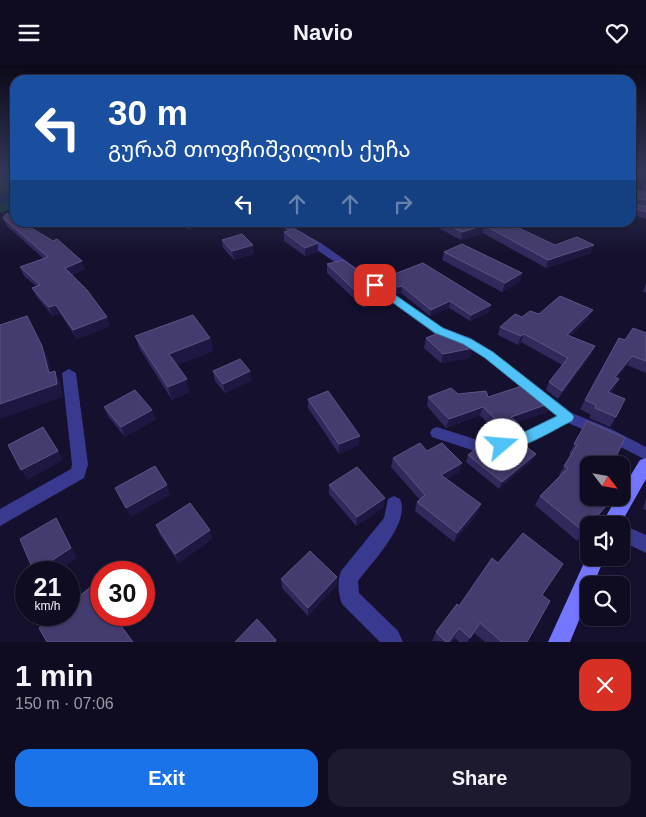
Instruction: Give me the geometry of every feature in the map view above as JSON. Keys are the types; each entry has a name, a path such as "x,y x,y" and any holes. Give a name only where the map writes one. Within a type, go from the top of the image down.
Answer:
{"street":[{"path":"287,227 318,245 439,331 467,341 489,355 567,417 606,433 646,454"},
{"path":"0,518 78,473 80,464 69,373"},
{"path":"437,433 486,449 517,442 567,417"},
{"path":"615,516 646,465"},
{"path":"392,642 391,638 349,597 348,577 392,521 394,504"},
{"path":"630,536 646,544"},
{"path":"560,642 592,566"}],"green space":[{"path":"0,200 10,200 10,210 0,213"}],"building":[{"path":"636,205 646,206 646,212 636,209"},
{"path":"7,213 10,215 10,224 3,218"},
{"path":"13,227 30,227 53,241 57,239 82,261 65,268 87,290 107,317 73,330 56,305 49,307 32,288 40,285 20,267 48,257"},
{"path":"452,227 478,227 462,232"},
{"path":"488,227 517,227 555,245 577,237 594,245 548,260"},
{"path":"295,229 318,243 305,248 284,232"},
{"path":"242,234 253,245 232,251 222,240"},
{"path":"462,244 522,273 505,283 444,252"},
{"path":"343,260 385,290 364,299 327,264"},
{"path":"423,263 491,305 471,315 450,301 431,310 402,286 398,287 384,278"},
{"path":"560,296 593,310 567,335 595,346 562,391 549,382 568,358 524,334 521,336 500,327 515,314 522,317 530,311 539,314"},
{"path":"193,315 210,338 169,354 187,379 168,387 135,336"},
{"path":"27,316 42,346 49,373 55,371 57,384 0,404 0,325"},
{"path":"633,328 646,333 646,361 632,356 615,377 619,379 608,392 625,399 616,417 595,408 596,405 585,400 619,338 625,340"},
{"path":"446,330 456,333 473,348 443,354 426,338"},
{"path":"240,359 250,371 223,384 213,371"},
{"path":"528,384 551,403 511,417 520,425 505,429 483,407 449,419 428,397 451,388 458,394 486,391 488,397"},
{"path":"135,390 152,410 121,427 104,407"},
{"path":"328,391 360,436 339,444 308,399"},
{"path":"587,421 625,438 616,456 580,456 580,506 606,506 597,516 580,516 580,529 540,496 568,468 564,466 577,445 574,444"},
{"path":"43,427 58,451 21,470 8,445"},
{"path":"520,442 536,454 502,482 468,455 479,446 494,454 503,446"},
{"path":"420,443 427,451 442,443 462,463 441,475 481,504 457,533 417,502 425,495 393,458"},
{"path":"155,466 167,485 126,508 115,488"},
{"path":"357,467 385,498 357,517 329,485"},
{"path":"190,503 210,530 175,554 156,525"},
{"path":"56,518 71,548 51,561 29,561 20,539"},
{"path":"523,533 563,564 542,595 550,601 527,642 500,642 480,623 470,638 459,628 449,642 446,642 436,632 457,604 459,606 492,558 498,563"},
{"path":"310,551 337,577 308,608 281,579"},
{"path":"90,588 90,626 121,626 133,642 47,642 39,628 41,626 80,626 80,595"},
{"path":"257,619 276,640 275,642 235,642"}],"route":[{"path":"375,285 439,331 467,341 489,355 539,397 567,417 517,442 502,445"}]}
